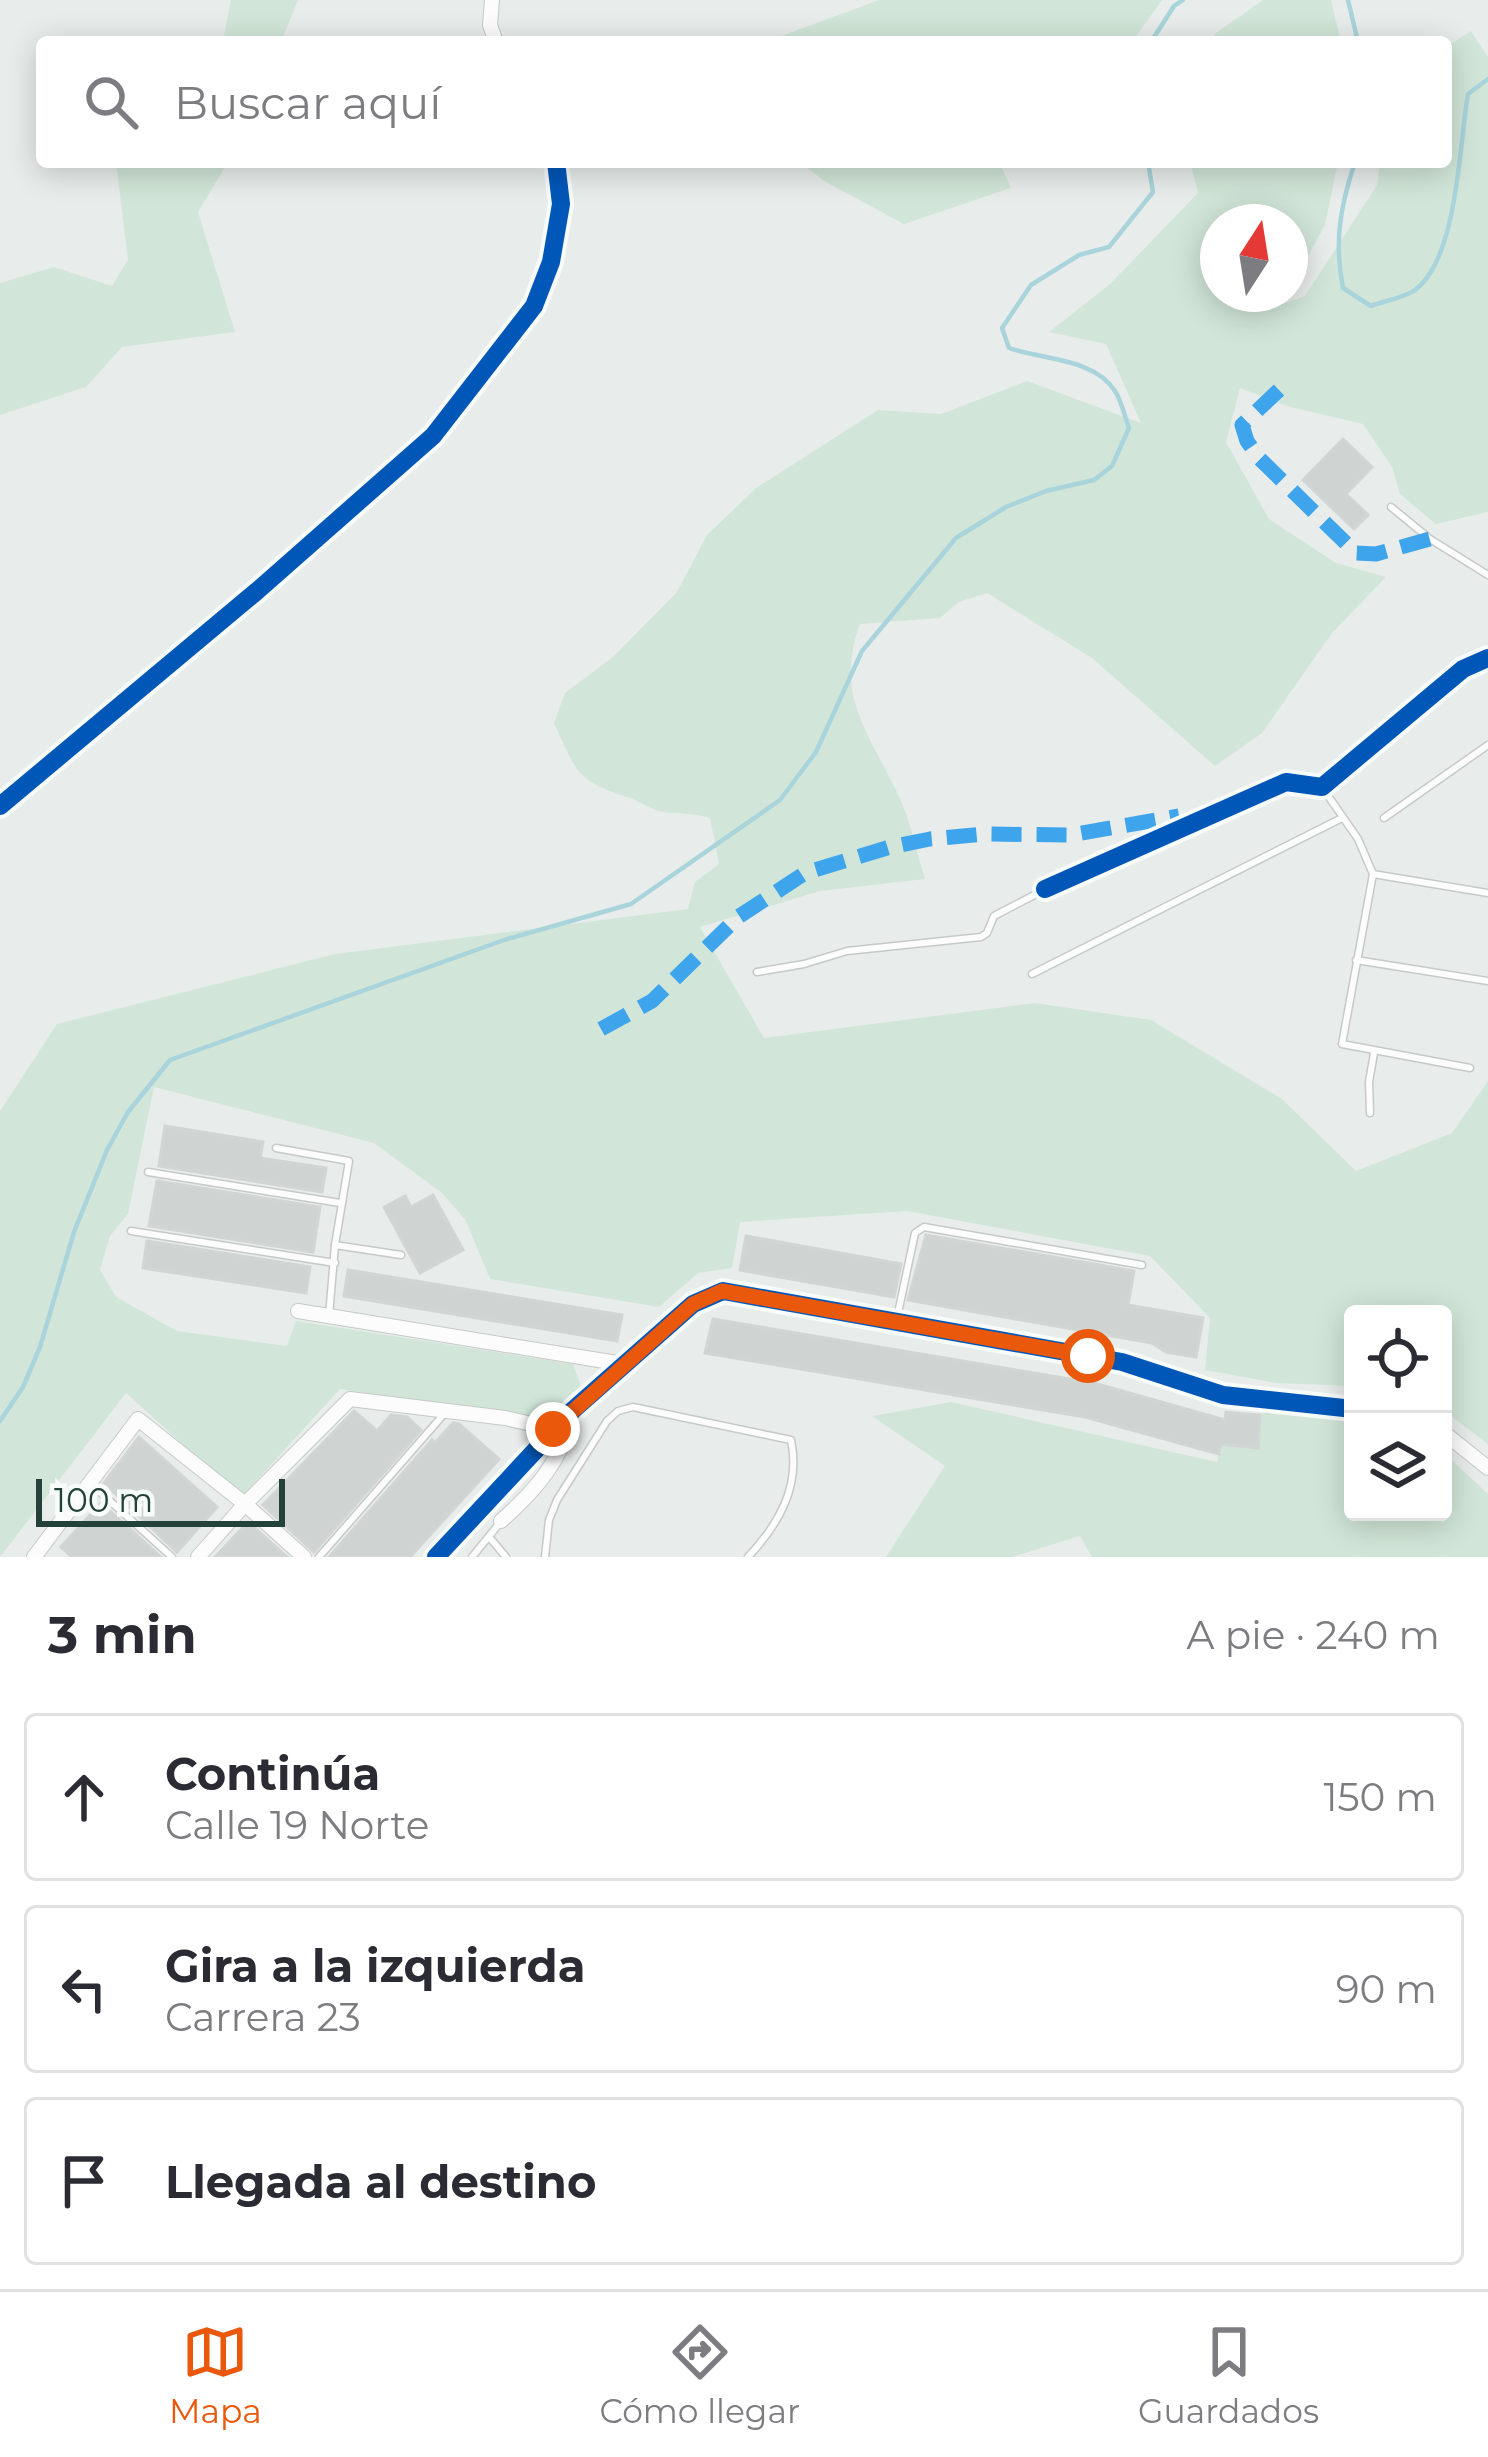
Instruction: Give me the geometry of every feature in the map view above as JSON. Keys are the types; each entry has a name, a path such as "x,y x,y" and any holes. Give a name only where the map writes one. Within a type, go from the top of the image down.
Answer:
{"street":[{"path":"492,0 494,36"},
{"path":"0,806 434,436 534,306 551,262 561,204 557,168"},
{"path":"1045,889 1286,782 1322,787 1463,669 1488,658"},
{"path":"436,1557 573,1409 708,1295 744,1293 1122,1362 1223,1395 1344,1408"},
{"path":"298,1311 623,1364"},
{"path":"198,1557 342,1403 358,1398 553,1429"},
{"path":"501,1521 537,1489 557,1460 573,1409"},
{"path":"42,1554 88,1482 134,1421 142,1420 304,1557"},
{"path":"1452,1439 1488,1468"}],"lane":[{"path":"1391,507 1430,539 1488,575"},
{"path":"1384,818 1488,745"},
{"path":"1322,787 1358,839 1373,874 1341,1040 1347,1048 1470,1068"},
{"path":"1032,974 1342,818"},
{"path":"1373,874 1488,893"},
{"path":"758,972 847,951 981,937 994,916 1045,889"},
{"path":"1356,960 1488,981"},
{"path":"1370,1113 1374,1053"},
{"path":"275,1148 349,1161 329,1316"},
{"path":"148,1172 341,1203"},
{"path":"896,1322 918,1228 1142,1265"},
{"path":"131,1231 337,1263"},
{"path":"335,1245 401,1255"},
{"path":"545,1557 549,1520 557,1500 607,1421 618,1411 634,1407 791,1440 794,1453 781,1519 748,1557"},
{"path":"320,1557 446,1412"},
{"path":"88,1482 172,1557"},
{"path":"472,1557 501,1521"},
{"path":"490,1538 506,1557"}],"green space":[{"path":"231,0 298,0 283,36 224,35"},
{"path":"879,0 1162,0 1136,36 781,36"},
{"path":"1263,0 1331,0 1340,36 1214,36"},
{"path":"1471,31 1488,57 1488,512 1436,524 1400,494 1392,467 1363,424 1290,407 1240,388 1226,442 1269,519 1336,563 1386,577 1332,633 1262,733 1215,766 1092,658 987,593 959,602 940,618 860,624 853,649 853,692 865,730 905,811 925,879 820,891 700,927 764,1038 1035,1003 1151,1020 1282,1099 1356,1171 1452,1133 1488,1081 1488,1444 1452,1417 1452,1305 1344,1305 1344,1386 1276,1383 1205,1370 1210,1318 1150,1256 907,1211 740,1222 732,1268 698,1273 659,1307 490,1279 466,1221 442,1193 374,1143 154,1087 128,1214 110,1236 100,1270 116,1297 177,1331 287,1346 296,1321 573,1364 581,1386 548,1418 340,1389 245,1493 236,1492 126,1393 0,1557 0,1111 57,1024 335,954 688,909 695,882 719,864 710,818 656,810 588,780 574,764 554,723 565,693 613,657 677,592 707,535 756,488 878,410 941,414 1027,381 1141,423 1106,344 1049,332 1110,284 1198,193 1192,168 1337,168 1325,225 1308,256 1308,204 1200,204 1200,312 1308,312 1308,291 1377,185 1379,168 1452,168 1452,43"},
{"path":"117,168 224,168 198,212 235,332 122,347 86,387 0,415 0,283 54,267 112,286 128,260"},
{"path":"808,168 1002,168 1011,188 904,224"},
{"path":"951,1402 1217,1462 1221,1444 1258,1448 1260,1415 1269,1410 1344,1418 1344,1521 1452,1521 1452,1460 1488,1494 1488,1557 1092,1557 1080,1536 1012,1557 886,1557 945,1466 872,1416"}],"building":[{"path":"1343,439 1372,467 1346,494 1368,515 1354,529 1303,480"},
{"path":"165,1126 263,1142 260,1158 326,1168 322,1192 159,1166"},
{"path":"157,1181 320,1207 313,1252 149,1226"},
{"path":"433,1195 463,1250 420,1273 384,1207 405,1196 411,1207"},
{"path":"926,1235 1134,1271 1128,1305 1203,1318 1196,1357 1166,1352 1152,1343 908,1300"},
{"path":"746,1236 901,1264 894,1297 740,1270"},
{"path":"147,1241 310,1267 306,1293 143,1268"},
{"path":"348,1270 622,1315 617,1341 344,1296"},
{"path":"713,1319 1094,1383 1225,1420 1226,1412 1260,1415 1258,1448 1221,1444 1219,1454 1085,1417 705,1353"},
{"path":"354,1411 377,1431 391,1415 407,1417 421,1430 314,1552 263,1505"},
{"path":"453,1423 499,1459 410,1557 329,1557 432,1440 435,1443"},
{"path":"139,1437 217,1507 177,1552 104,1483"},
{"path":"101,1503 161,1557 72,1557 61,1547"},
{"path":"248,1522 287,1557 215,1557"}],"waterway":[{"path":"1155,36 1183,0"},
{"path":"1348,0 1357,36"},
{"path":"1353,168 1340,225 1340,271 1343,288 1371,306 1415,290 1440,253 1459,170 1468,94 1488,79"},
{"path":"0,1421 23,1387 40,1347 74,1232 107,1150 128,1112 170,1060 504,940 631,904 780,800 816,752 862,651 956,538 1006,507 1094,480 1112,466 1129,428 1115,391 1081,366 1009,348 1002,328 1031,285 1079,255 1109,247 1153,192 1149,168"}],"marked path":[{"path":"1279,390 1242,425 1259,458 1356,553 1376,554 1430,539"},
{"path":"601,1029 652,1001 738,917 805,873 930,839 1071,835 1179,816"}],"cycle path":[{"path":"0,806 433,436 534,306 551,262 561,204 557,168"},
{"path":"1045,889 1286,782 1322,787 1463,669 1488,658"},
{"path":"436,1557 573,1410 693,1304 723,1291 1122,1362 1223,1395 1344,1408"}],"route":[{"path":"553,1429 693,1304 722,1291 1088,1356"}]}
